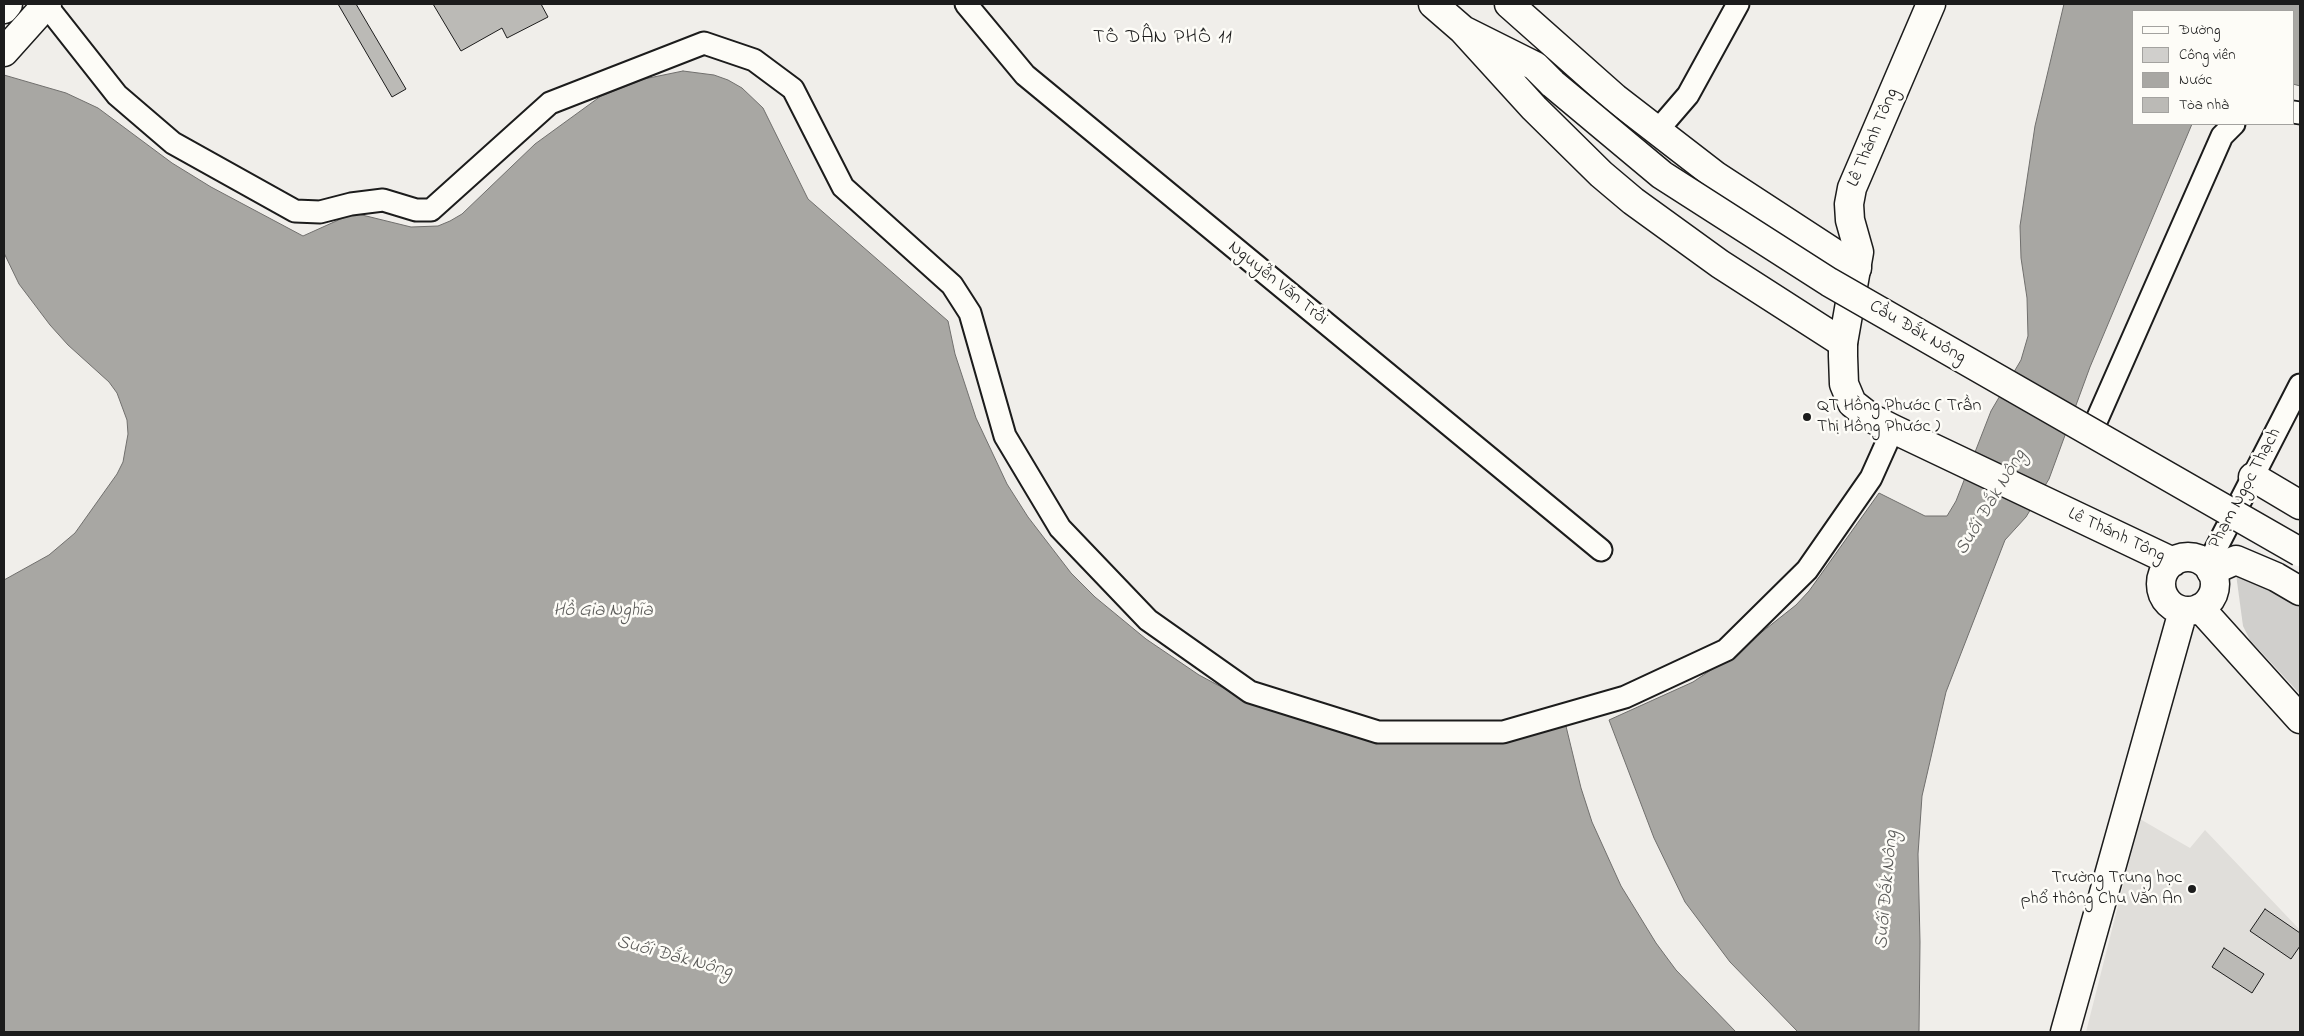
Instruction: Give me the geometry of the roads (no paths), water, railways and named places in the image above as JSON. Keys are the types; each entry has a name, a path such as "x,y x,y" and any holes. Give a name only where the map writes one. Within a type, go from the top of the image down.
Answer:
{"main road":[{"path":"4,9 8,4"},
{"path":"4,52 46,4"},
{"path":"1433,4 1463,30 1541,115 1601,174 1633,201 1720,264 1843,343"},
{"path":"1508,4 1544,75"},
{"path":"1508,4 1615,98 1716,176 1857,268"},
{"name":"Lê Thánh Tông","path":"1931,4 1852,188 1850,220 1857,239 1859,252 1843,343 1844,384 1852,403 1871,418 1893,429 2172,562"},
{"path":"1463,30 1544,75"},
{"name":"Cầu Đắk Nông","path":"1544,75 1662,175 1829,282 2300,552"},
{"path":"2253,477 2300,505"},
{"path":"2300,591 2276,576 2236,560 2208,567 2190,558 2172,562 2162,577 2161,586 2168,602 2192,610 2300,719"},
{"path":"2065,1032 2192,610 2212,596 2215,588 2208,567"}],"street":[{"path":"46,4 117,95 173,143 295,211 320,212 351,204 384,200 416,210 431,210 550,103 704,43 754,60 793,90 843,187 952,285 970,313 1004,436 1060,528 1148,620 1250,692 1378,732 1503,732 1625,697 1726,650 1807,570 1871,478 1893,429"},
{"name":"Nguyễn Văn Trỗi","path":"966,4 1025,75 1601,550"},
{"path":"1657,131 1688,95 1738,4"},
{"path":"2091,433 2222,136 2233,125"},
{"name":"Phạm Ngọc Thạch","path":"2208,567 2300,385"}],"water":[{"name":"Suối Đắk Nông","path":"2064,4 2300,4 2300,86 2294,84 2294,10 2132,10 2132,125 2192,125 2090,367 2049,479 2026,517 2005,540 1946,692 1922,796 1918,854 1920,942 1919,1032 1798,1032 1730,962 1685,902 1654,838 1609,720 1693,682 1729,658 1796,605 1809,591 1879,493 1925,516 1947,516 1956,501 1991,411 2021,360 2028,336 2027,298 2021,258 2020,226 2035,126"},
{"name":"Hồ Gia Nghĩa","path":"683,71 714,75 742,88 763,108 808,199 948,321 955,354 976,418 1007,484 1028,517 1071,573 1095,597 1146,639 1199,675 1227,690 1273,709 1393,734 1564,718 1581,788 1592,822 1621,886 1656,943 1676,970 1736,1032 4,1032 4,580 49,555 75,533 117,474 123,462 128,434 127,420 117,393 109,382 68,345 50,325 19,284 4,253 4,75 66,93 98,108 172,163 211,187 303,236 354,213 411,227 438,226 450,221 462,214 535,144 601,96 644,79"}],"place":[{"name":"QT Hồng Phước ( Trần Thị Hồng Phước )","path":"1807,417"},
{"name":"Trường Trung học phổ thông Chu Văn An","path":"2192,889"}],"district":[{"name":"TỔ DÂN PHỐ 11","path":"1163,39"}]}
